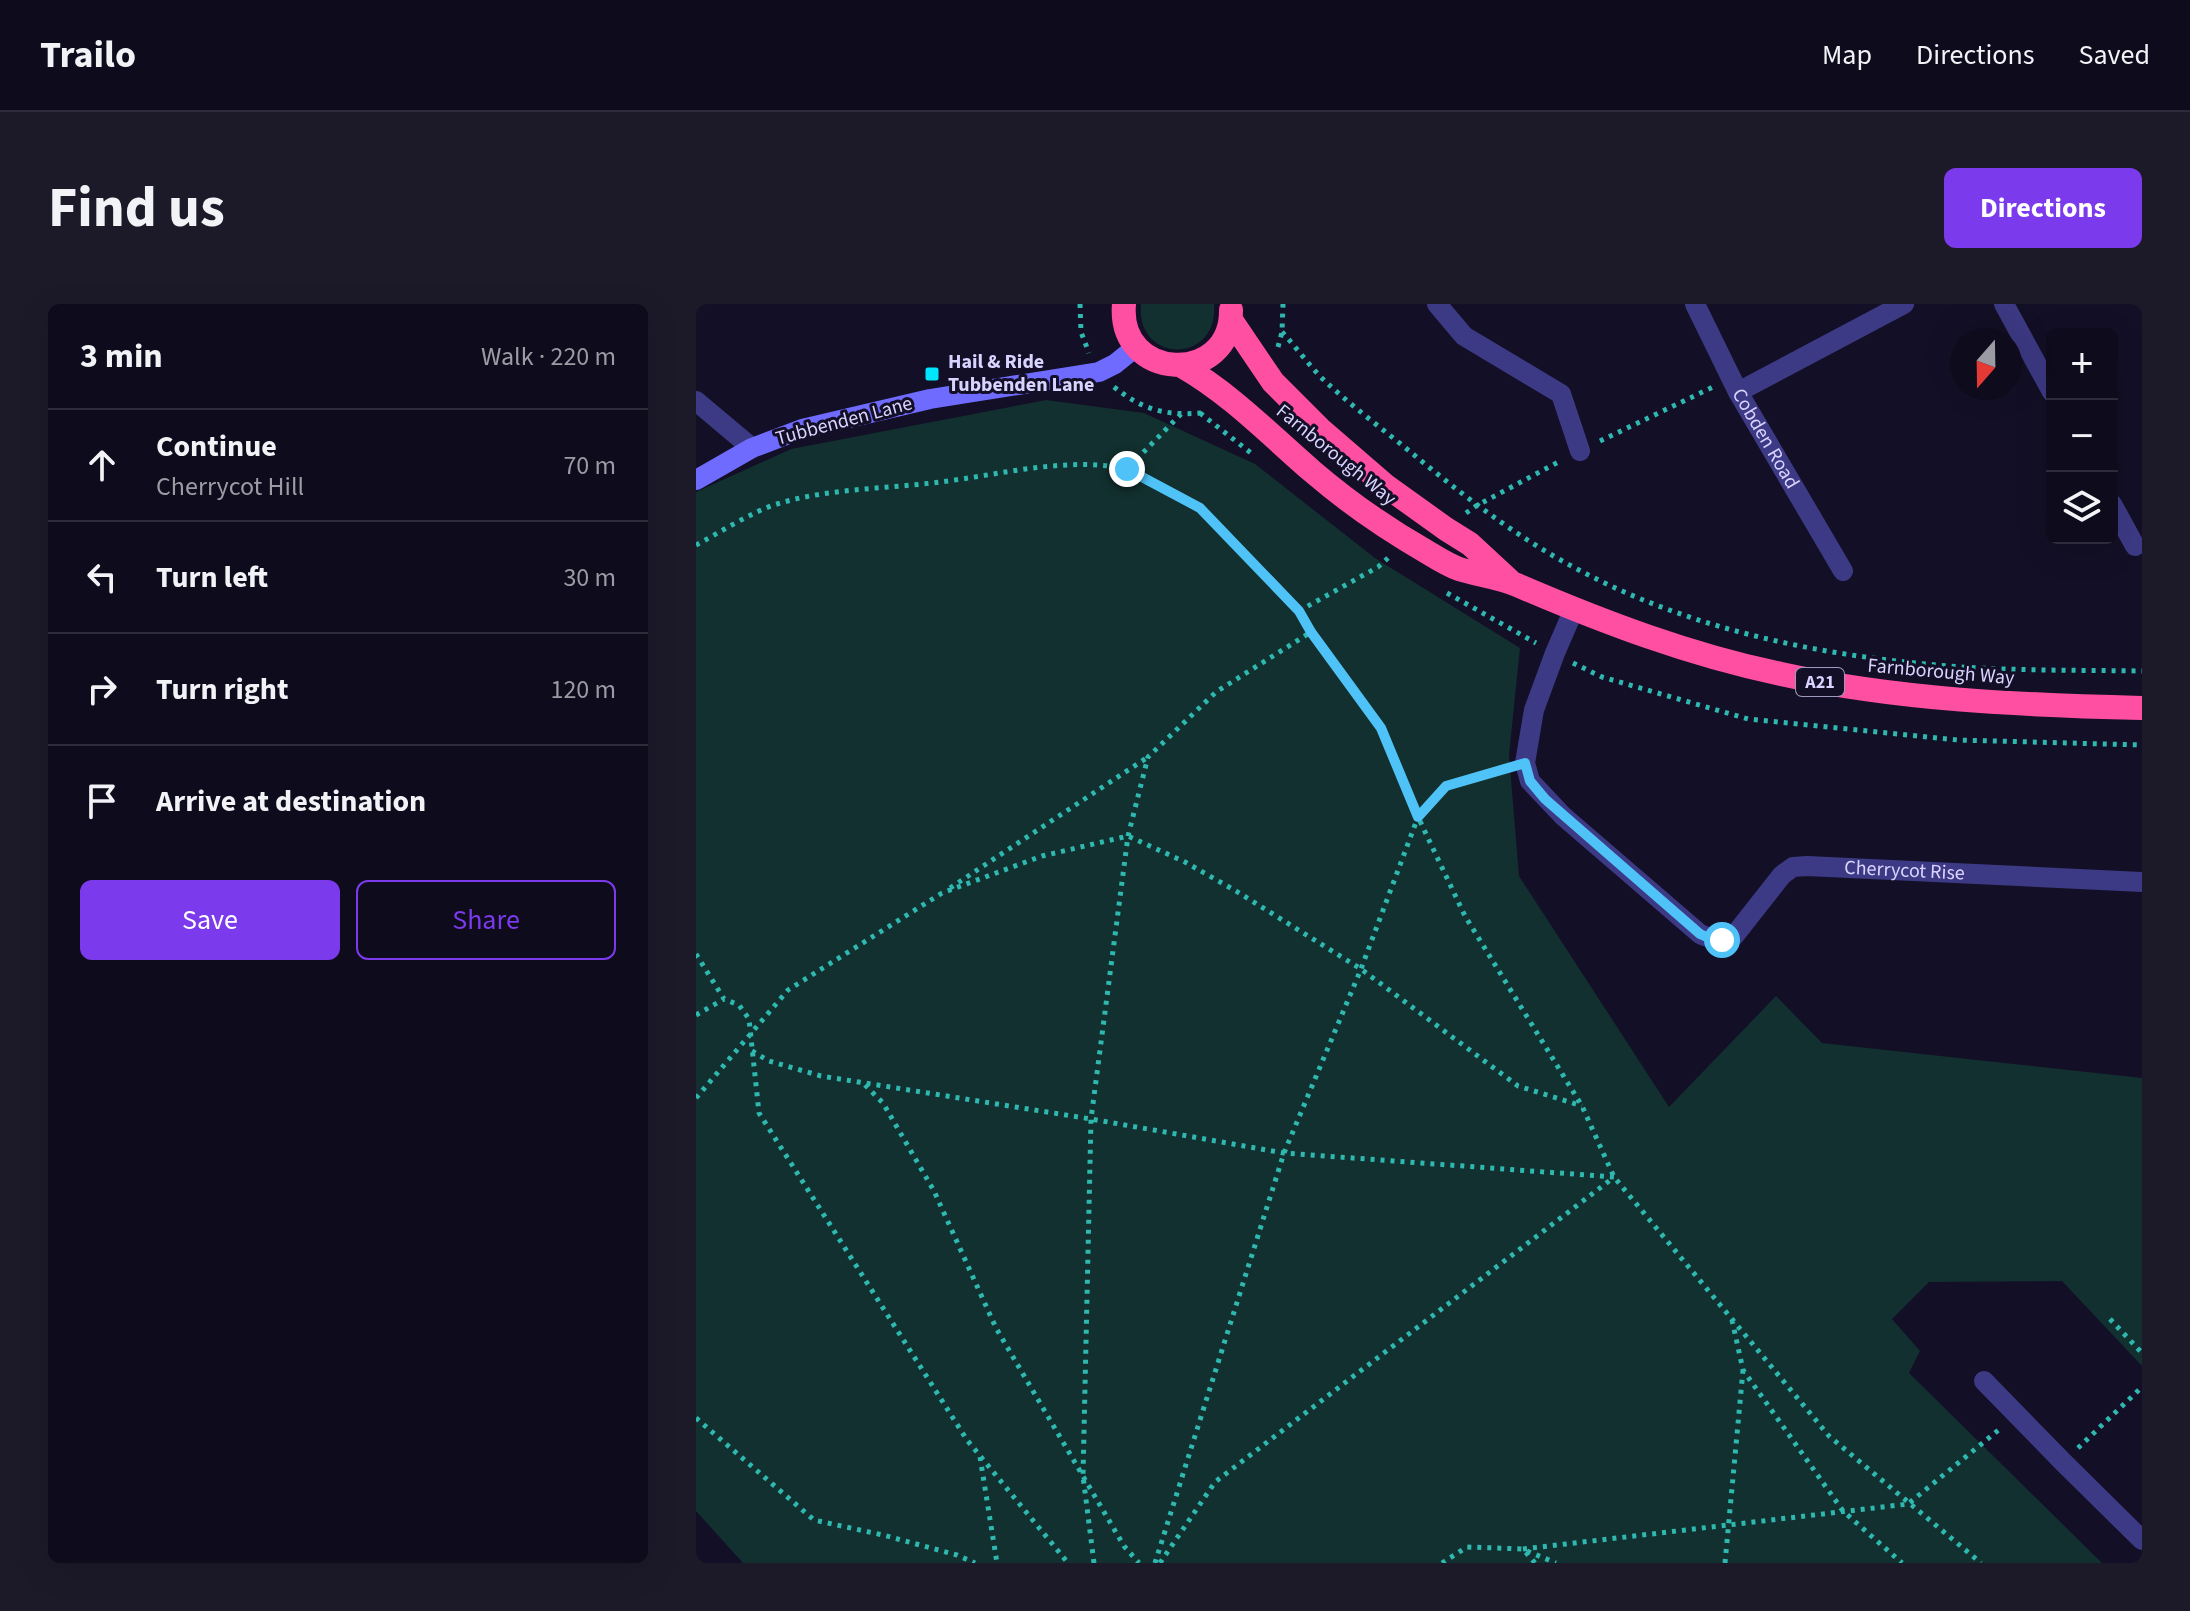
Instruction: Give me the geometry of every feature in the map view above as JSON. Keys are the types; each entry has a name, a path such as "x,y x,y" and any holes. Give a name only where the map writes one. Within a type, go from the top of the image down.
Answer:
{"highway":[{"path":"1123,305 1125,326 1136,347"},
{"path":"1182,366 1200,361 1215,351 1226,336 1231,312"},
{"name":"Farnborough Way","path":"1231,312 1265,372 1289,399 1375,477 1470,544 1513,583"},
{"name":"Farnborough Way","path":"1136,347 1163,364 1182,366 1221,390 1317,475 1384,525 1456,568 1513,583 1674,645 1730,662 1827,684 1985,701 2142,708"}],"street":[{"path":"1437,304 1464,336 1561,394 1580,451"},
{"name":"Cobden Road","path":"1695,304 1734,385 1843,571"},
{"path":"1734,385 1904,304"},
{"path":"2004,304 2046,381"},
{"name":"Tubbenden Lane","path":"696,480 752,448 802,429 930,399 1099,372 1136,347"},
{"path":"696,401 752,448"},
{"path":"2118,515 2135,546"},
{"path":"1525,763 1534,710 1574,609"},
{"name":"Cherrycot Rise","path":"1525,763 1530,781 1545,799 1700,934 1709,938 1722,940 1734,936 1782,875 1793,867 2142,882"},
{"path":"1984,1381 2142,1540"}],"path":[{"path":"1282,332 1325,381 1476,506 1576,569 1689,618 1811,648 1907,663 1953,667 2142,671"},
{"path":"1446,529 1476,506 1580,451 1734,385"},
{"path":"1127,469 1181,414"},
{"path":"696,545 774,504 825,494 938,483 1068,465 1107,464 1127,469 1200,508 1299,611 1381,728 1418,817 1465,916 1582,1106 1614,1177 1829,1436 1981,1563"},
{"path":"1299,611 1378,567 1388,558"},
{"path":"696,1098 788,990 1148,757 1216,692 1311,632"},
{"path":"1094,1563 1083,1476 1091,1119 1128,836 1148,757"},
{"path":"1157,1563 1284,1153 1361,969 1418,817 1446,786 1525,763"},
{"path":"942,893 1042,856 1128,836 1185,862 1236,891 1361,969 1518,1086 1582,1106"},
{"path":"696,954 724,999 739,1005 749,1019 759,1113 967,1440 1068,1563"},
{"path":"696,1015 724,999"},
{"path":"752,1051 769,1061 821,1076 1284,1153 1614,1177"},
{"path":"865,1084 883,1103 934,1191 996,1328 1124,1546 1139,1563"},
{"path":"1157,1563 1215,1482 1614,1177"},
{"path":"1725,1563 1743,1370 1731,1319"},
{"path":"2110,1319 2142,1353"},
{"path":"1743,1370 1843,1511 1902,1563"},
{"path":"2063,1462 2142,1387"},
{"path":"1442,1563 1467,1547 1523,1549 1908,1504 2017,1415"},
{"path":"696,1418 814,1520 883,1535 957,1555 975,1563"},
{"path":"980,1455 997,1563"},
{"path":"1523,1549 1535,1563"},
{"path":"1523,1549 1556,1563"}],"green space":[{"path":"1141,304 1214,304 1212,324 1204,338 1192,347 1177,349 1163,346 1151,338 1143,324"},
{"path":"1046,400 1144,413 1255,464 1375,558 1520,648 1509,755 1519,876 1669,1107 1776,996 1822,1043 2142,1078 2142,1366 2062,1281 1929,1282 1892,1319 1920,1351 1909,1373 2102,1563 743,1563 696,1511 696,492 791,449"}],"place":[{"name":"Hail & Ride Tubbenden Lane","path":"932,374"}],"route":[{"path":"1127,469 1200,508 1299,611 1381,728 1418,817 1446,786 1525,763 1530,781 1563,816 1700,934 1722,940"}]}
